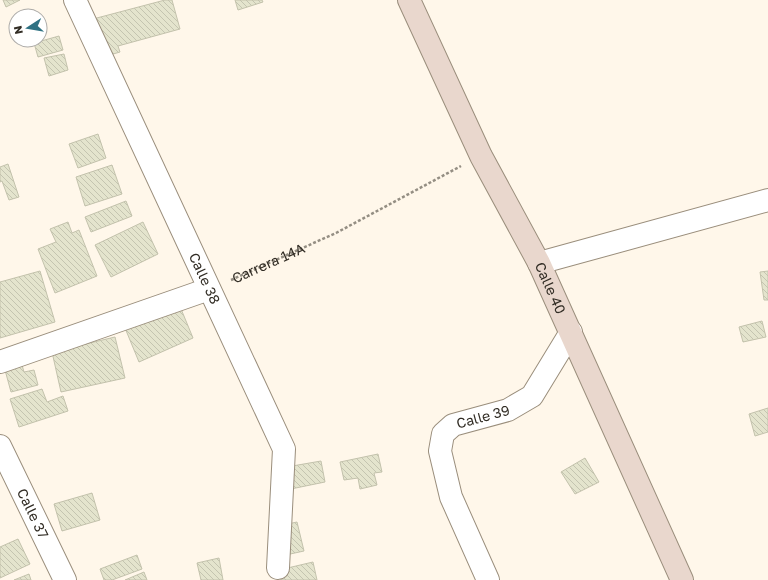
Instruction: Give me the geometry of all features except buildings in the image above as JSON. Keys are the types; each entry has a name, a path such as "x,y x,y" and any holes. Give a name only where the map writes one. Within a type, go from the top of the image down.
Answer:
{"street":[{"name":"Calle 38","path":"75,0 284,449 278,568"},
{"name":"Calle 40","path":"408,0 481,156 539,263 682,580"},
{"path":"539,263 768,200"},
{"path":"0,362 209,289"},
{"name":"Calle 39","path":"488,580 451,497 440,451 443,434 453,425 508,410 532,396 571,332"},
{"name":"Calle 37","path":"0,446 65,580"}],"path":[{"name":"Carrera 14A","path":"209,289 336,233 481,156"}]}
